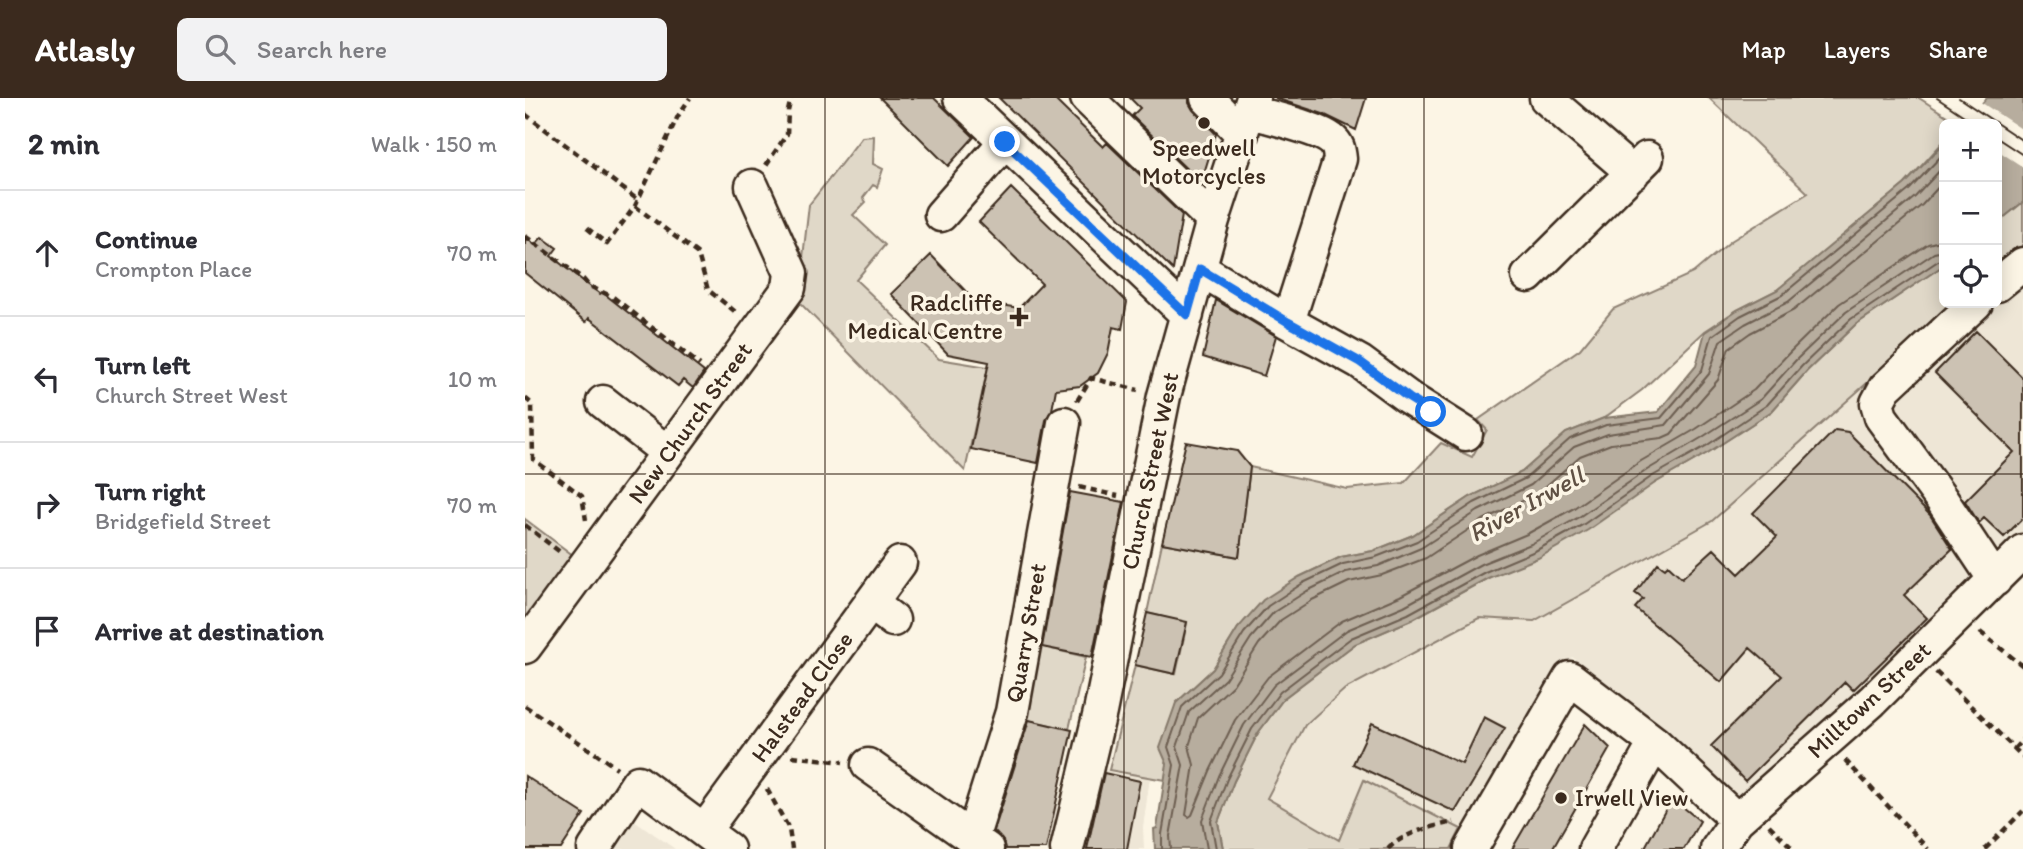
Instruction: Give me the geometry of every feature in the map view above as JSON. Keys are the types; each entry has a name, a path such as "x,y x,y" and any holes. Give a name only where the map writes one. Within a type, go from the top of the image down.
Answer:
{"street":[{"path":"1087,98 1213,220"},
{"path":"1207,98 1248,114 1324,134 1331,138 1339,150 1340,159 1288,322"},
{"path":"1528,276 1547,241 1640,166 1546,98"},
{"path":"972,102 1005,142 1187,315"},
{"name":"Church Street West","path":"1067,849 1100,712 1164,396 1213,220 1248,114"},
{"path":"941,215 1005,142"},
{"name":"New Church Street","path":"525,647 789,288 791,273 752,186"},
{"path":"2002,281 2023,264"},
{"path":"1200,269 1288,322 1337,357 1360,362 1409,398 1437,403 1466,434"},
{"path":"1971,308 1885,388 1877,403 1881,417 1941,500 2011,572"},
{"path":"603,402 667,452"},
{"name":"Quarry Street","path":"979,844 1012,712 1064,423"},
{"name":"Halstead Close","path":"716,840 756,759 882,611 900,563"},
{"name":"Milltown Street","path":"1717,849 1737,820 1873,701 1959,615 2011,572"},
{"path":"1478,836 1570,678 1655,743 1737,820"},
{"path":"1594,849 1655,743"},
{"path":"868,765 979,844"},
{"path":"594,849 638,782 716,840"}],"path":[{"path":"587,228 607,244 637,203 678,116 690,98"},
{"path":"752,186 787,134 787,111 791,98"},
{"path":"525,114 698,254 708,290 759,330"},
{"path":"525,236 589,286 613,297 720,381"},
{"path":"1064,423 1091,378 1164,396"},
{"path":"525,398 531,404 533,459 582,496 588,562"},
{"path":"1053,482 1143,501"},
{"path":"525,525 588,562"},
{"path":"1959,615 2023,666"},
{"path":"1919,655 2023,757"},
{"path":"525,706 638,782"},
{"path":"2014,749 2023,739"},
{"path":"1827,741 1929,849"},
{"path":"792,849 789,829 756,759 868,765"},
{"path":"1985,849 2023,811"},
{"path":"1388,849 1410,835 1431,827 1457,822 1478,836"}],"shaded area":[{"path":"1709,98 1919,98 1951,119 1939,119 1939,147 1905,184 1777,290 1737,310 1705,331 1642,390 1604,418 1566,433 1522,472 1470,497 1413,535 1373,551 1341,557 1299,577 1238,628 1213,669 1176,703 1165,780 1109,770 1135,665 1176,674 1187,623 1147,613 1162,543 1239,557 1250,467 1347,489 1404,483 1441,443 1472,457 1487,430 1478,420 1580,349 1613,309 1693,273 1731,241 1808,193"},
{"path":"874,136 873,164 883,169 877,187 873,185 863,198 866,202 853,215 885,245 856,280 939,359 988,367 965,471 798,301 809,205 862,137"},
{"path":"2023,202 2023,247 2002,265 2002,245 2002,219"},
{"path":"2023,247 2023,577 1992,561 1857,694 1741,798 1572,657 1461,829 1365,780 1340,840 1267,798 1305,725 1345,689 1479,618 1534,621 1712,521 1951,308 2002,308 2002,265"},
{"path":"1939,268 1939,308 1951,308 1712,521 1534,621 1479,618 1345,689 1305,725 1267,798 1339,840 1364,780 1461,829 1451,849 1223,849 1218,822 1234,781 1258,733 1284,698 1355,644 1411,620 1488,578 1709,452 1772,411 1807,371 1855,325"},
{"path":"525,519 574,556 525,623"},
{"path":"1035,645 1086,657 1069,729 1018,718"},
{"path":"1101,768 1150,777 1143,828 1144,849 1084,849"},
{"path":"627,815 675,849 605,849"}],"water":[{"path":"1987,98 2023,98 2023,202 2002,219 2002,119 1967,119"},
{"name":"River Irwell","path":"1939,148 1939,268 1855,325 1807,371 1772,411 1655,483 1588,530 1538,558 1488,578 1411,620 1355,644 1284,698 1258,733 1234,781 1218,822 1223,849 1155,849 1154,829 1157,828 1167,764 1160,748 1176,703 1213,669 1238,628 1263,600 1299,577 1341,557 1373,551 1413,535 1470,497 1522,472 1566,433 1604,418 1658,412 1696,366 1705,332 1737,310 1777,290 1905,184"}],"pier":[{"path":"1979,101 2023,130 2023,167 2002,153 2002,119 1963,119"}],"building":[{"path":"880,98 934,98 974,137 948,166"},
{"path":"999,98 1053,98 1103,147 1107,143 1182,215 1173,270"},
{"path":"1130,98 1189,98 1193,110 1216,134 1201,183 1132,116 1140,108"},
{"path":"1275,98 1366,98 1356,130 1323,114"},
{"name":"Radcliffe Medical Centre","path":"1011,188 1127,302 1122,329 1113,327 1108,353 1098,373 1080,386 1056,389 1052,410 1046,420 1038,463 971,449 989,362 948,354 891,294 931,255 975,301 1019,308 1042,284 979,222"},
{"path":"525,237 535,245 542,237 557,248 551,256 600,294 602,292 704,372 693,388 683,380 678,386 589,318 586,322 525,273"},
{"path":"1216,300 1276,336 1264,376 1203,357"},
{"path":"1976,331 2023,378 2023,518 2004,537 1984,518 1979,523 1965,501 2014,452 1935,373"},
{"path":"1835,430 1848,432 1930,515 1952,549 1904,595 1927,618 1853,690 1845,682 1745,781 1711,746 1782,676 1750,648 1721,682 1635,608 1643,599 1635,593 1658,563 1665,568 1668,565 1682,578 1714,549 1739,574 1777,537 1753,513"},
{"path":"1186,442 1237,451 1250,467 1239,557 1162,543"},
{"path":"1070,492 1124,502 1092,657 1042,647"},
{"path":"1147,613 1187,622 1175,674 1135,665"},
{"path":"1484,717 1505,728 1455,812 1353,764 1372,723 1462,764"},
{"path":"1029,720 1072,730 1046,849 1005,849 1003,841 994,831"},
{"name":"Irwell View","path":"1585,724 1610,748 1552,849 1512,849"},
{"path":"1104,773 1140,781 1127,849 1087,849"},
{"path":"525,776 584,814 561,849 525,849"},
{"path":"1672,798 1700,821 1684,849 1644,849"}],"tram line":[{"path":"1937,98 1968,119"},
{"path":"1959,98 2023,141"},
{"path":"2002,141 2023,155"}],"place":[{"name":"Speedwell Motorcycles","path":"1204,123"},
{"name":"Radcliffe Medical Centre","path":"1019,317"},
{"name":"Irwell View","path":"1561,798"}],"route":[{"path":"1005,142 1187,315 1200,269 1360,362 1431,412"}]}
